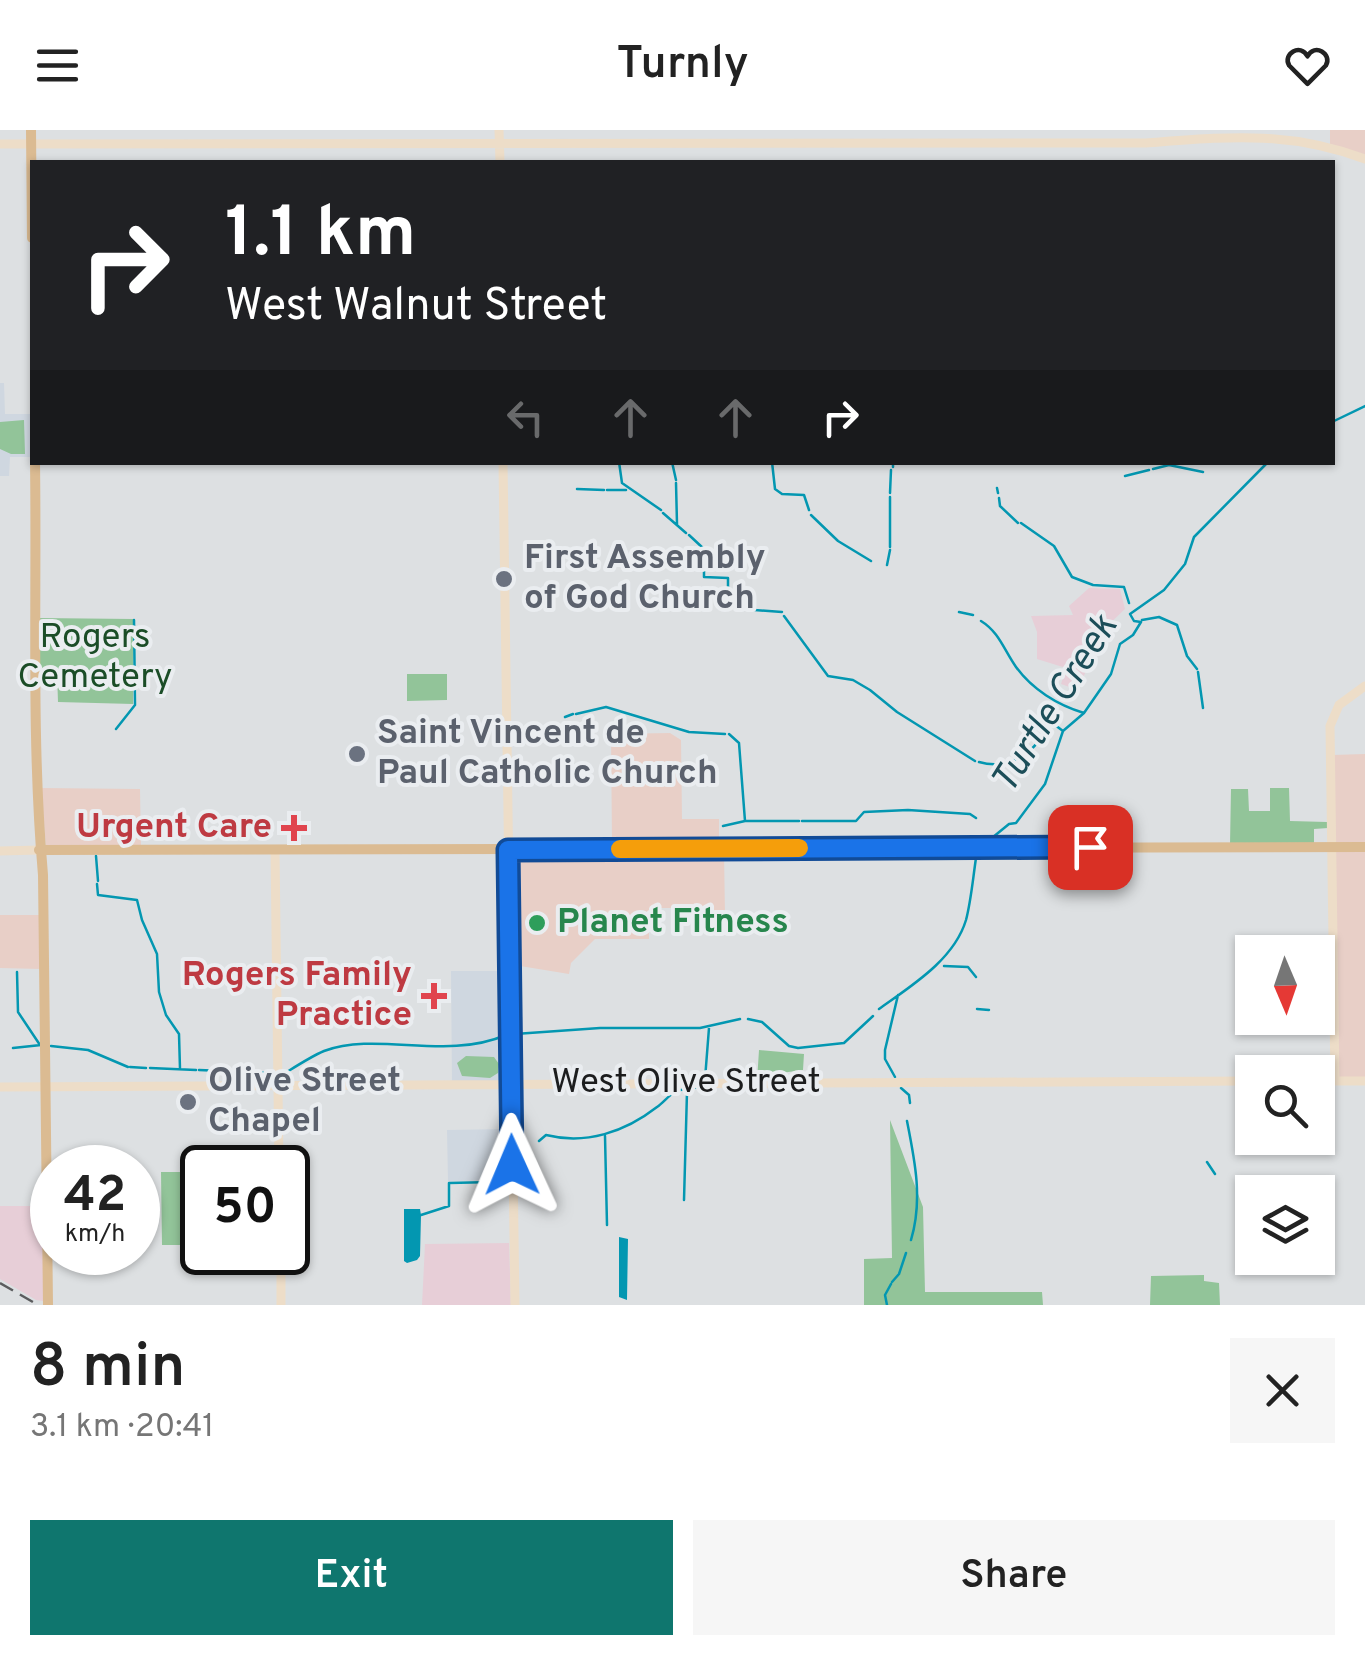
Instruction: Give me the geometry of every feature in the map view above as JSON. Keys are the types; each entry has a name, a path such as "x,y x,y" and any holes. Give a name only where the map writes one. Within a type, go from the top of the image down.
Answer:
{"main road":[{"path":"31,130 31,160"},
{"path":"500,130 500,160"},
{"path":"0,144 1146,142 1242,133 1314,144 1365,159"},
{"path":"36,465 48,1305"},
{"path":"502,465 515,1305"},
{"path":"1335,1055 1331,718 1339,704 1365,686"},
{"path":"0,851 1365,848"},
{"path":"275,850 279,1145"},
{"name":"West Olive Street","path":"0,1086 1235,1081"},
{"path":"1335,1081 1365,1081"},
{"path":"281,1275 282,1305"}],"shaded area":[{"path":"1330,130 1365,130 1365,155 1330,144"},
{"path":"0,383 4,383 5,414 30,414 30,457 10,457 9,476 0,476"},
{"path":"1089,588 1120,589 1125,609 1103,630 1078,690 1061,684 1066,668 1037,659 1037,632 1031,616 1073,615 1069,606"},
{"path":"670,733 681,740 682,819 719,819 719,844 612,844 611,734"},
{"path":"1365,754 1365,846 1333,846 1332,755"},
{"path":"41,788 140,789 141,849 46,846"},
{"path":"1334,851 1365,851 1365,1077 1338,1077"},
{"path":"724,852 725,915 688,915 687,908 649,908 649,939 595,939 571,963 569,974 514,965 511,853"},
{"path":"0,915 41,915 41,969 0,968"},
{"path":"451,971 508,971 510,1085 452,1086"},
{"path":"509,1129 510,1180 448,1181 447,1130"},
{"path":"0,1206 30,1206 30,1275 44,1275 44,1301 0,1279"},
{"path":"509,1243 511,1305 422,1305 425,1244"}],"green space":[{"path":"24,420 25,454 0,449 0,422"},
{"name":"Rogers Cemetery","path":"38,618 133,619 133,704 58,702 57,673 39,673"},
{"path":"407,674 447,674 447,700 407,701"},
{"path":"1270,788 1289,788 1290,821 1327,822 1328,828 1314,829 1314,846 1230,845 1231,789 1248,789 1249,811 1270,811"},
{"path":"759,1050 804,1054 803,1070 781,1073 781,1081 757,1081"},
{"path":"466,1056 494,1057 499,1064 498,1073 490,1078 462,1076 457,1063"},
{"path":"890,1120 923,1207 925,1292 1042,1292 1043,1305 864,1305 864,1259 892,1258"},
{"path":"161,1172 180,1172 180,1245 162,1245"},
{"path":"1204,1275 1204,1281 1219,1283 1220,1305 1150,1305 1151,1276"}],"water":[{"path":"404,1209 420,1209 421,1215 420,1256 407,1263 404,1261"},
{"path":"619,1237 628,1239 627,1300 619,1297"}],"waterway":[{"name":"Turtle Creek","path":"1335,421 1365,406"},
{"path":"619,465 622,483 661,510"},
{"path":"673,465 676,480"},
{"path":"772,465 775,489 782,494 804,495 809,510"},
{"path":"1153,469 1169,465 1203,472"},
{"name":"Turtle Creek","path":"987,842 1016,823 1045,784 1063,731 1084,713 1111,674 1120,644 1133,635 1141,622 1134,621 1130,614 1164,590 1185,564 1194,537 1265,465"},
{"path":"890,493 891,470"},
{"path":"1125,476 1149,470"},
{"path":"676,483 677,524"},
{"path":"997,488 998,493"},
{"path":"577,489 604,490"},
{"path":"607,490 626,490"},
{"path":"890,497 890,547"},
{"path":"999,498 1000,506 1018,523"},
{"path":"663,513 686,533"},
{"path":"811,515 838,541 871,561"},
{"path":"1021,523 1054,546 1072,577 1093,585 1124,587 1129,603"},
{"path":"689,535 704,549 704,563"},
{"path":"887,565 890,550"},
{"path":"704,566 704,577 728,578 728,589"},
{"path":"728,593 728,606 737,608"},
{"path":"742,609 782,612"},
{"path":"959,612 973,615"},
{"path":"784,616 828,676 853,680 975,761"},
{"path":"1142,620 1159,617 1177,625 1187,656 1197,669"},
{"path":"116,729 135,705 134,620"},
{"path":"981,621 1037,689 1084,713"},
{"path":"1198,672 1203,708"},
{"path":"576,714 606,707 689,732 725,734"},
{"path":"565,717 573,714"},
{"path":"979,762 1010,762 1027,753 1045,728 1055,725 1063,731"},
{"path":"729,734 739,743 745,821 799,821"},
{"path":"802,821 856,821 864,812 908,810 970,814 976,818"},
{"path":"723,826 745,821"},
{"path":"705,843 717,842"},
{"name":"Turtle Creek","path":"879,1009 930,971 952,948 966,920 980,851"},
{"path":"96,856 98,881"},
{"path":"97,884 98,895 137,900 157,954 159,992 166,1015 179,1034 180,1069"},
{"path":"944,966 968,967 976,977"},
{"path":"17,972 18,1012 40,1045"},
{"path":"895,1077 885,1059 885,1050 898,995"},
{"path":"977,1009 989,1010"},
{"name":"Turtle Creek","path":"748,1019 762,1022 789,1046 798,1048 844,1043 873,1016"},
{"name":"Turtle Creek","path":"515,1034 600,1028 700,1028 740,1019"},
{"path":"705,1079 709,1028"},
{"name":"Turtle Creek","path":"282,1075 319,1053 345,1046 459,1046 506,1035"},
{"name":"Turtle Creek","path":"13,1048 41,1045"},
{"name":"Turtle Creek","path":"51,1046 88,1050 128,1067"},
{"name":"Turtle Creek","path":"130,1067 146,1068"},
{"name":"Turtle Creek","path":"150,1068 196,1070"},
{"name":"Turtle Creek","path":"199,1070 271,1073"},
{"path":"539,1141 546,1135 576,1138 604,1134 645,1116 675,1092 698,1087"},
{"path":"901,1088 909,1095 910,1103"},
{"path":"684,1200 687,1092"},
{"path":"907,1121 917,1195 911,1240"},
{"path":"605,1136 607,1225"},
{"path":"517,1163 533,1157"},
{"path":"1207,1162 1215,1174"},
{"path":"421,1215 449,1206 449,1183 493,1182 509,1166"},
{"path":"892,1282 906,1253"},
{"path":"887,1305 885,1295 891,1284"}],"railway":[{"path":"0,1283 38,1305"}],"slow traffic":[{"path":"620,849 799,848"}],"place":[{"name":"First Assembly of God Church","path":"504,579"},
{"name":"Saint Vincent de Paul Catholic Church","path":"357,754"},
{"name":"Urgent Care","path":"294,828"},
{"name":"Planet Fitness","path":"537,923"},
{"name":"Rogers Family Practice","path":"434,996"},
{"name":"Olive Street Chapel","path":"188,1102"}],"route":[{"path":"512,1165 508,850 1090,847"}]}
